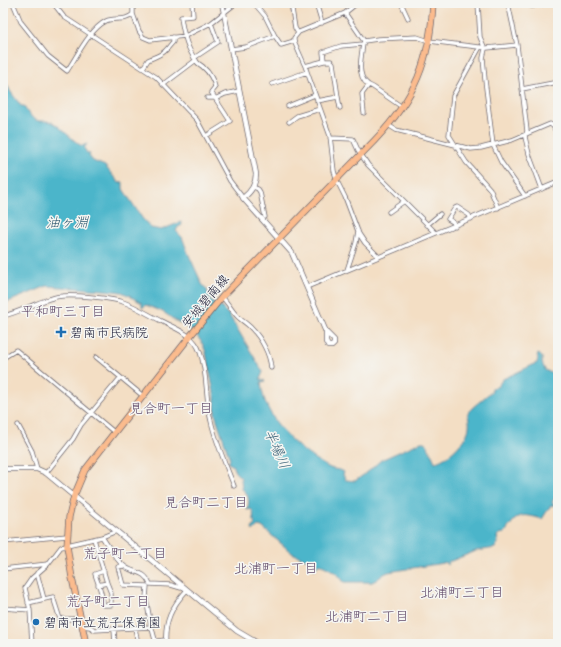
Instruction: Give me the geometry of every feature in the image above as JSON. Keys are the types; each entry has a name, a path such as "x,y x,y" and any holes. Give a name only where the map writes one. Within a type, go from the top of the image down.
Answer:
{"main road":[{"name":"安城碧南線","path":"86,644 69,563 67,545 69,517 74,496 85,470 222,297 361,154 388,125 402,107 417,79 430,41 433,3"}],"street":[{"path":"13,3 21,22 39,45 48,56 67,71 91,34 107,21 125,19 133,14"},
{"path":"53,3 64,17 154,75 197,120 228,178 243,198 294,256 326,332"},
{"path":"133,3 133,14 140,33 145,38 150,40 185,36 211,24 236,3 240,3"},
{"path":"192,3 193,16 181,17 185,36 191,54 200,66 206,70 215,84 215,87 211,90 211,92 230,121 206,136"},
{"path":"222,3 256,178 253,187 243,198"},
{"path":"254,3 266,18 281,45 294,40 298,33 345,13 357,3"},
{"path":"291,3 295,28 298,33"},
{"path":"316,3 322,23"},
{"path":"401,3 408,18"},
{"path":"478,3 480,37 493,145 501,162 525,196"},
{"path":"508,3 517,45 527,131 525,137 529,154 542,189"},
{"path":"518,3 532,6 554,3"},
{"path":"345,13 363,42 360,73 368,86 373,87 402,107"},
{"path":"163,85 218,42 211,24"},
{"path":"231,49 246,47 275,36"},
{"path":"143,68 148,60 156,57 166,50 173,42 173,37"},
{"path":"324,61 323,52 342,46 378,39 417,37 430,41 482,47 517,45"},
{"path":"294,40 318,101 330,138 333,168 337,179 358,230 364,240 379,257"},
{"path":"482,47 453,96 448,131 449,137 453,144 466,162 490,189 498,208"},
{"path":"305,66 324,61 331,61 333,63 340,108"},
{"path":"272,84 307,72"},
{"path":"522,89 558,82"},
{"path":"364,113 362,94 368,86"},
{"path":"207,98 215,98 227,93 229,94 239,91"},
{"path":"288,106 315,95"},
{"path":"318,101 338,97"},
{"path":"289,122 297,116 320,109"},
{"path":"388,125 396,130 474,149 512,140 550,124 553,126 558,135"},
{"path":"330,138 353,139 368,165 436,234"},
{"path":"307,287 558,182"},
{"path":"253,187 258,189 260,192 265,217"},
{"path":"389,212 403,202"},
{"path":"455,226 453,222 448,219 457,207 469,215 472,219"},
{"path":"427,225 440,214"},
{"path":"347,270 356,243 358,230"},
{"path":"3,316 48,299 63,296 110,300 122,302 143,311 162,322 176,327 190,336 201,352 205,371 210,420 234,486"},
{"path":"222,297 230,305 237,316 257,335 269,358 271,368"},
{"path":"3,358 16,350 114,432"},
{"path":"96,357 143,396"},
{"path":"46,473 73,439 81,425 120,378"},
{"path":"18,425 32,451 37,469"},
{"path":"3,469 37,469 46,473 250,642 258,644"},
{"path":"32,644 30,610 25,588 32,578 48,564 61,547 102,537 117,531"},
{"path":"3,542 67,536"},
{"path":"102,537 123,566 143,574 150,584 172,584 185,589"},
{"path":"94,539 111,593 112,605 103,605 103,595 95,574 104,571"},
{"path":"3,569 48,564"},
{"path":"123,566 118,567 123,585 147,587 146,598 151,627 156,640 165,642 173,606 185,589"},
{"path":"37,574 44,599"},
{"path":"98,585 107,583"},
{"path":"28,603 53,597 60,619 81,620"},
{"path":"3,608 30,610"},
{"path":"82,626 90,627 95,630 151,627"},
{"path":"135,628 138,644"},
{"path":"114,629 115,644"}],"water":[{"name":"油ヶ淵","path":"3,77 10,91 21,106 24,106 32,117 39,121 52,122 82,146 87,144 84,148 87,153 90,154 89,156 93,161 105,166 118,182 123,182 123,189 142,218 151,228 161,230 181,222 182,225 178,227 176,231 182,237 202,284 207,290 209,299 220,306 229,315 263,372 260,379 265,381 261,382 263,396 268,409 285,433 306,453 330,468 344,472 343,475 346,480 355,481 381,460 421,442 427,444 435,462 445,458 456,449 465,438 469,425 468,414 472,408 492,391 492,388 497,387 503,379 537,363 537,355 539,354 542,357 542,363 545,370 553,374 558,374 558,493 552,502 555,506 551,505 542,519 523,516 516,519 504,534 502,533 497,536 498,543 495,548 476,551 449,561 447,565 445,562 388,572 372,582 344,582 333,571 319,564 314,570 315,563 292,553 262,527 258,526 253,531 252,529 255,524 253,512 251,509 247,510 248,498 242,489 241,478 235,472 234,466 228,463 230,459 215,414 215,398 206,353 201,341 194,333 161,311 146,305 142,308 142,303 130,295 122,292 47,286 3,304"}],"place":[{"name":"碧南市民病院","path":"61,332"},
{"name":"碧南市立荒子保育園","path":"36,622"}],"district":[{"name":"平和町三丁目","path":"63,311"},
{"name":"見合町一丁目","path":"171,408"},
{"name":"見合町二丁目","path":"206,502"},
{"name":"荒子町一丁目","path":"125,553"},
{"name":"北浦町一丁目","path":"276,568"},
{"name":"北浦町三丁目","path":"462,592"},
{"name":"荒子町二丁目","path":"108,601"},
{"name":"北浦町二丁目","path":"367,616"}],"water label":[{"name":"半場川","path":"277,449"}]}
